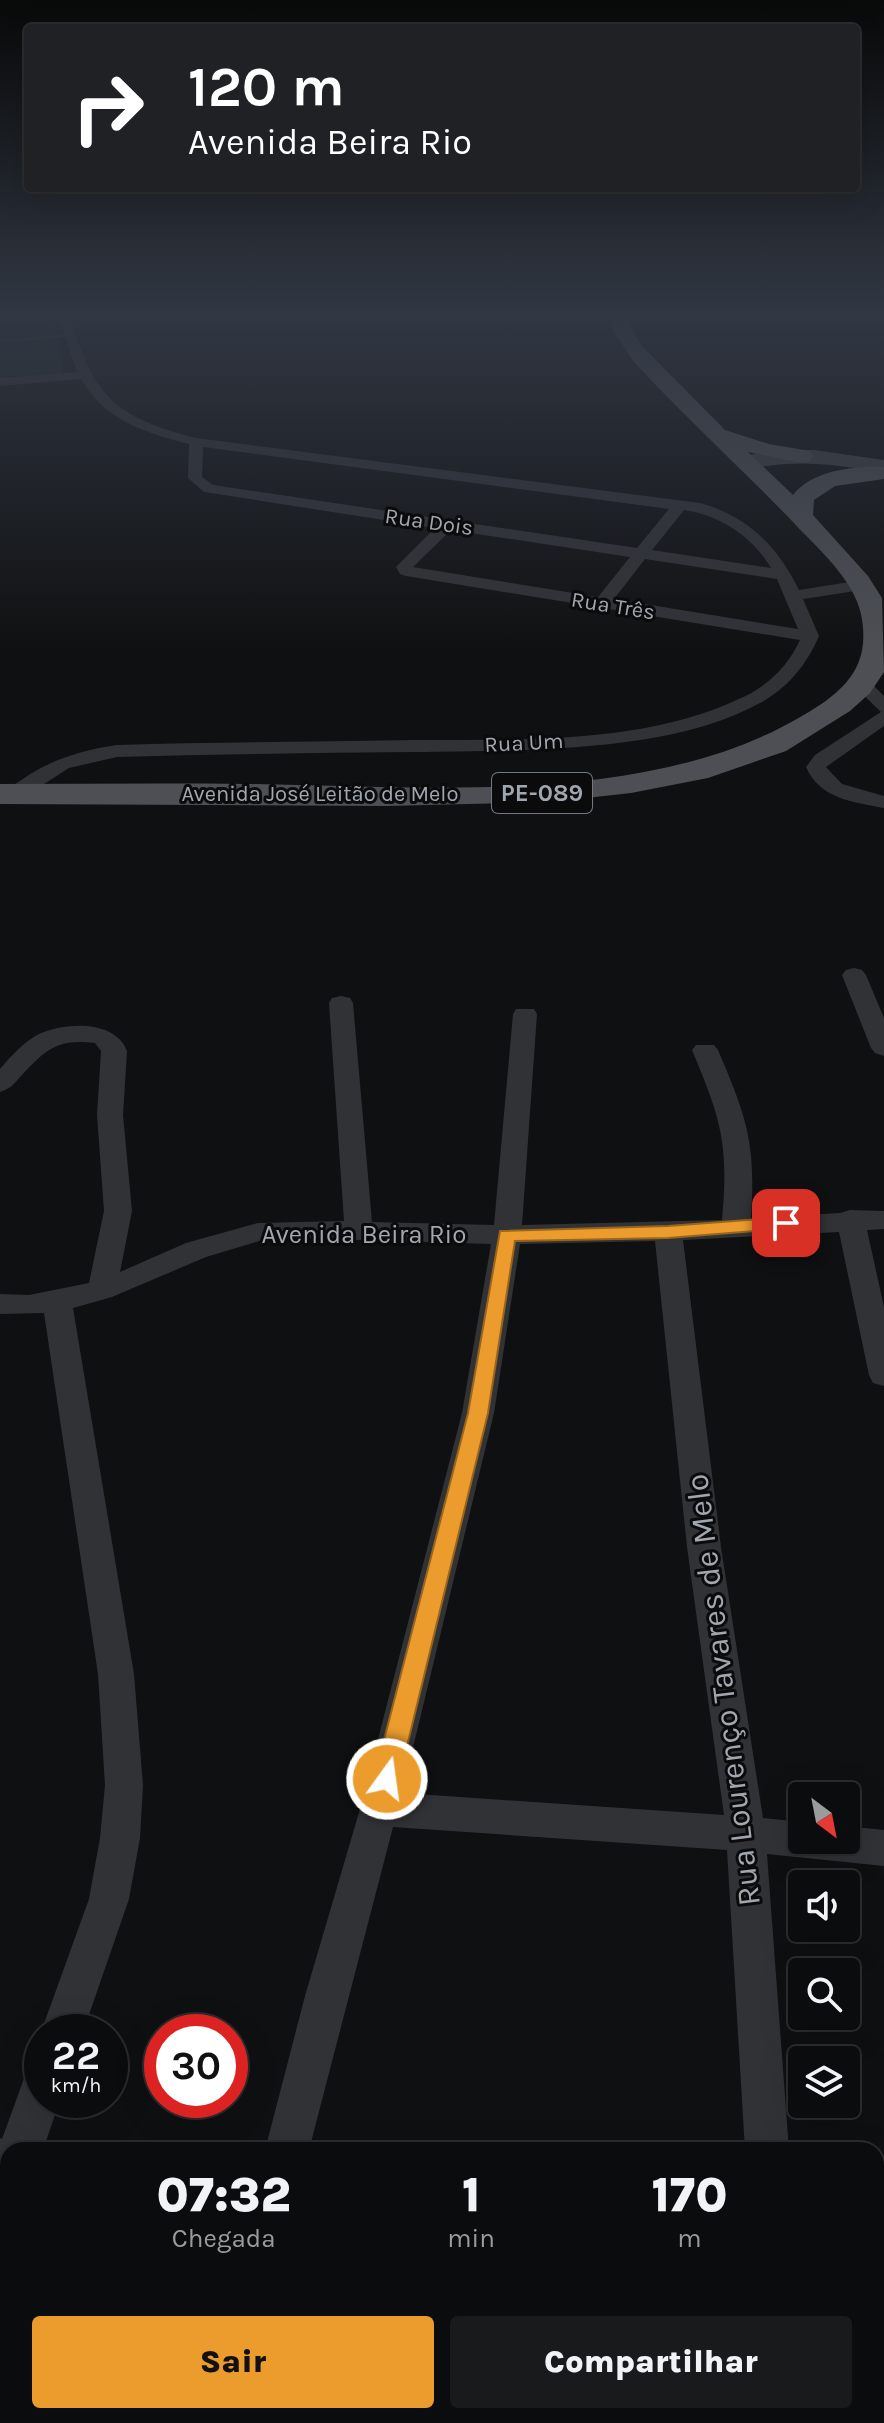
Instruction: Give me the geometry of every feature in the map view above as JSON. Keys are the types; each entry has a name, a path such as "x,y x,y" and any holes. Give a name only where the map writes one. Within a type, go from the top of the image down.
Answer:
{"main road":[{"name":"Avenida José Leitão de Melo","path":"8,794 431,795 539,793 594,788 691,770 758,750 874,696 876,619 862,585 801,517 709,428"},
{"path":"714,433 765,450 802,456"},
{"path":"801,517 802,499 813,488 832,480 883,471"}],"street":[{"path":"143,428 196,442 681,504 711,512 753,534 773,553 810,636"},
{"name":"Rua Dois","path":"196,442 195,478 201,485 216,490 784,575"},
{"path":"746,464 757,459 802,456 883,471"},
{"path":"746,464 767,469 883,471"},
{"path":"601,604 681,504"},
{"name":"Rua Três","path":"447,525 404,567 416,574 810,636"},
{"path":"793,596 862,585"},
{"name":"Rua Um","path":"8,794 54,766 117,751 494,745 561,742 647,731 744,704 761,695 796,665 810,636"},
{"path":"884,717 822,759 816,767 823,779 839,790 884,802"},
{"path":"854,975 884,1048"},
{"path":"341,1003 359,1230"},
{"path":"289,2142 379,1809 478,1413 507,1235 525,1014"},
{"path":"0,1084 42,1041 73,1031 107,1038 114,1051 110,1115 118,1211 102,1290"},
{"path":"705,1050 729,1107 737,1138 736,1226"},
{"path":"850,1219 884,1375"},
{"name":"Avenida Beira Rio","path":"0,1304 57,1302 102,1290 229,1238 298,1229 507,1235 668,1232 850,1219 884,1220"},
{"name":"Rua Lourenço Tavares de Melo","path":"668,1232 704,1547 746,1834 766,2142"},
{"path":"57,1302 116,1674 124,1785 120,1838 109,1899 68,2014"},
{"path":"379,1809 746,1834 884,1848"},
{"path":"24,2142 32,2118"}],"route":[{"path":"387,1779 478,1413 507,1235 668,1232 786,1223"}]}
